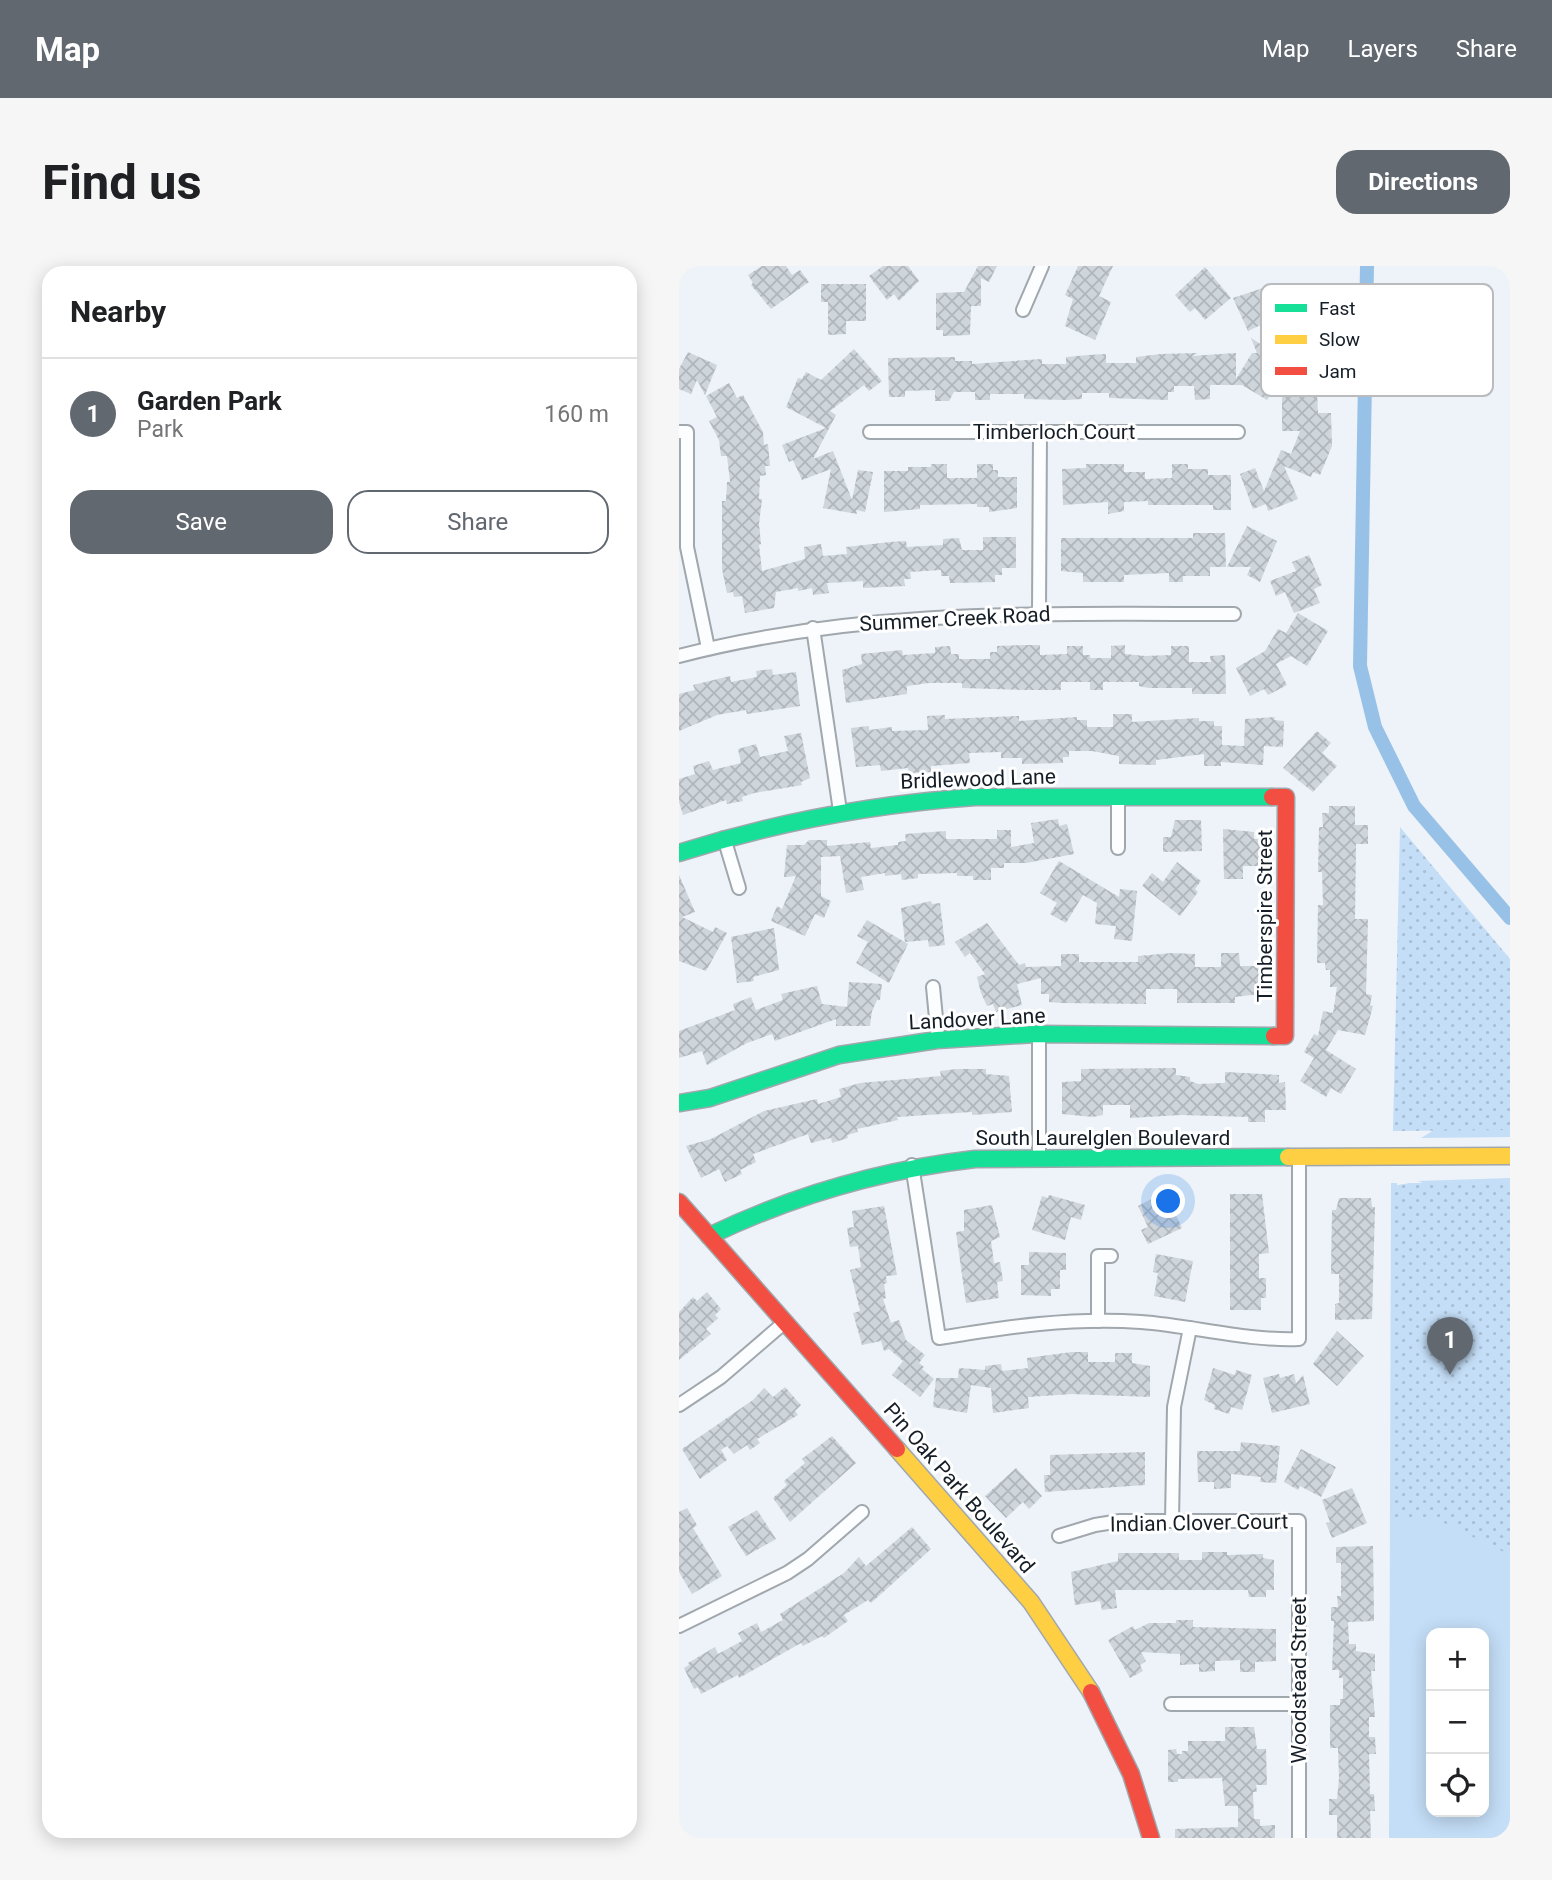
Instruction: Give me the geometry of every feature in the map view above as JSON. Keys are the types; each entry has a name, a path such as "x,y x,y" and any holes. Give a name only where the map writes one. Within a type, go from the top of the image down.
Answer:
{"street":[{"path":"1023,310 1042,266"},
{"path":"683,432 687,547 708,649"},
{"name":"Timberloch Court","path":"870,432 1238,432"},
{"path":"1039,614 1040,432"},
{"name":"Summer Creek Road","path":"679,656 813,628 957,615 1234,614"},
{"path":"813,628 840,811"},
{"path":"1118,796 1118,848"},
{"name":"Bridlewood Lane","path":"679,853 724,838 840,811 975,797 1286,797"},
{"name":"Timberspire Street","path":"1285,1036 1286,797"},
{"path":"724,838 740,888"},
{"path":"933,987 938,1039"},
{"path":"1039,1036 1039,1158"},
{"name":"Landover Lane","path":"679,1103 702,1103 797,1067 847,1054 938,1039 1039,1036 1285,1036"},
{"name":"South Laurelglen Boulevard","path":"709,1236 747,1216 826,1185 912,1166 975,1158 1510,1156"},
{"path":"912,1166 939,1338 1010,1326 1098,1321 1190,1328 1250,1338 1299,1339 1299,1158"},
{"name":"Pin Oak Park Boulevard","path":"679,1202 1057,1636 1080,1671 1120,1746 1151,1838"},
{"path":"1098,1321 1098,1256 1111,1256"},
{"path":"679,1405 721,1377 785,1322"},
{"path":"1173,1521 1174,1407 1190,1328"},
{"path":"679,1626 787,1573 808,1559 862,1512"},
{"name":"Indian Clover Court","path":"1059,1536 1120,1521 1299,1521"},
{"name":"Woodstead Street","path":"1299,1521 1299,1838"},
{"path":"1171,1704 1299,1704"}],"shaded area":[{"path":"1400,827 1510,959 1510,1130 1393,1131"},
{"path":"1510,1123 1510,1137 1421,1138 1439,1127"},
{"path":"1510,1178 1510,1191 1435,1188 1418,1181"},
{"path":"1391,1183 1397,1183 1396,1303 1422,1283 1410,1183 1431,1190 1510,1195 1510,1838 1389,1838"},
{"path":"1410,1183 1510,1183 1510,1555 1438,1520 1391,1521 1392,1186"}],"building":[{"path":"762,266 786,266 792,275 800,270 809,282 771,309 751,285 753,283 748,275"},
{"path":"883,266 908,266 919,281 899,301 894,294 887,300 869,276"},
{"path":"978,266 997,266 989,282 981,278 981,306 971,306 970,335 943,336 943,330 936,330 936,293 964,292"},
{"path":"1078,266 1113,266 1099,296 1111,302 1095,340 1065,326 1073,299 1065,295"},
{"path":"1205,267 1231,298 1205,320 1195,308 1190,312 1175,295"},
{"path":"821,284 866,284 866,321 846,321 846,334 828,335 828,302 821,302"},
{"path":"1261,289 1261,325 1248,331 1233,298"},
{"path":"1251,338 1261,344 1261,396 1270,396 1267,400 1242,385 1210,385 1210,399 1195,400 1194,386 1174,386 1174,392 1168,392 1168,400 1109,398 1109,393 1082,393 1082,399 1024,399 1024,394 990,394 990,400 975,400 975,392 954,392 949,401 935,401 935,390 905,391 905,397 889,397 888,358 955,357 955,361 972,361 972,364 1042,359 1042,364 1066,364 1066,357 1106,354 1106,363 1136,363 1136,357 1161,354 1198,353 1192,356 1236,353 1236,379 1252,353 1257,353"},
{"path":"854,349 882,381 869,391 864,385 830,411 836,415 813,459 833,451 852,500 858,470 873,472 865,512 856,510 857,514 823,508 831,469 802,480 793,460 789,462 782,445 826,428 786,407 798,378 802,379 806,372 821,380"},
{"path":"688,352 717,365 705,395 697,380 691,394 679,389 679,369"},
{"path":"729,383 737,398 743,395 763,432 764,445 768,444 770,466 765,466 766,475 760,476 759,499 762,499 759,545 762,571 805,559 804,547 821,544 823,556 847,554 846,547 906,541 907,547 943,545 943,539 959,538 962,550 983,550 983,537 1016,537 1016,568 1002,568 1002,575 995,575 995,582 950,583 949,576 941,576 941,570 910,572 911,579 904,579 905,586 863,588 863,581 827,583 829,593 813,595 812,588 776,592 774,608 745,613 742,596 734,597 733,592 727,593 722,569 722,501 726,501 727,482 730,482 727,456 721,456 719,440 709,421 717,417 706,396"},
{"path":"1282,396 1317,396 1318,413 1331,413 1332,446 1320,475 1313,472 1311,477 1284,466 1298,499 1268,511 1266,504 1253,509 1240,474 1255,468 1264,491 1281,450 1291,454 1300,431 1282,431"},
{"path":"931,464 947,464 947,478 977,478 977,464 993,464 993,470 998,470 998,477 1017,477 1017,508 989,512 989,507 977,507 977,504 920,505 920,509 884,512 884,471 908,471 908,467 931,467"},
{"path":"1086,464 1124,464 1124,472 1145,472 1145,479 1172,478 1172,464 1188,464 1188,469 1208,469 1208,475 1231,475 1231,510 1213,510 1213,505 1148,505 1148,501 1124,502 1124,511 1108,514 1108,502 1063,505 1062,469 1086,468"},
{"path":"1247,526 1277,541 1260,582 1247,575 1251,567 1227,567"},
{"path":"1193,533 1225,533 1226,567 1210,567 1210,576 1183,576 1183,582 1169,582 1169,573 1124,575 1124,582 1083,582 1083,573 1061,571 1061,538 1193,538"},
{"path":"1309,555 1322,585 1314,589 1320,603 1294,613 1285,592 1276,596 1270,581 1296,571 1292,562"},
{"path":"1298,613 1328,631 1307,666 1291,656 1276,664 1287,685 1268,695 1264,689 1250,696 1236,668 1265,651 1278,629 1286,633"},
{"path":"1040,645 1040,655 1067,654 1067,646 1083,646 1083,655 1090,655 1090,658 1111,658 1111,646 1125,645 1125,654 1145,656 1171,655 1171,646 1189,646 1189,662 1211,662 1210,656 1225,655 1226,694 1192,694 1192,688 1149,688 1139,686 1139,682 1103,682 1103,690 1090,690 1090,682 1061,682 1061,690 962,688 962,683 929,683 907,686 907,694 846,703 842,670 862,664 861,654 902,650 903,655 935,653 935,647 950,646 951,654 959,654 959,659 990,659 990,652 997,652 997,646"},
{"path":"772,669 773,675 796,672 800,706 747,714 746,710 717,715 679,731 679,694 695,690 693,685 730,676 731,682 757,677 756,671"},
{"path":"1113,714 1132,714 1132,722 1199,718 1199,721 1214,721 1214,726 1222,726 1222,745 1244,746 1245,719 1275,717 1274,720 1284,721 1283,747 1264,746 1263,765 1221,762 1221,766 1204,766 1204,754 1156,760 1156,765 1119,764 1119,756 1092,751 1069,751 1069,757 1063,757 1063,763 1022,764 1022,758 1001,758 1001,752 969,753 970,763 931,766 931,772 909,773 908,768 881,771 880,765 856,767 851,728 869,726 869,730 892,727 892,731 928,730 927,716 945,715 945,719 1019,716 1019,721 1077,717 1077,720 1087,720 1087,727 1113,727"},
{"path":"1317,731 1331,743 1322,753 1337,766 1313,792 1283,768"},
{"path":"801,733 810,778 801,782 802,785 754,793 742,797 743,801 727,804 726,800 683,815 679,802 679,779 695,774 693,766 709,761 713,770 741,763 738,749 756,744 760,757 788,751 784,736"},
{"path":"1329,806 1355,806 1355,825 1368,825 1368,844 1356,844 1355,919 1368,919 1366,994 1372,995 1370,1005 1373,1006 1365,1035 1338,1030 1326,1050 1356,1069 1341,1094 1331,1088 1326,1097 1300,1081 1314,1058 1304,1052 1314,1034 1318,1036 1323,1011 1333,1013 1337,987 1330,987 1330,970 1326,970 1325,963 1317,963 1318,905 1323,905 1322,872 1318,872 1319,827 1323,827 1322,813 1329,813"},
{"path":"1058,819 1059,826 1067,824 1074,854 1026,863 1004,863 1004,868 991,868 991,880 973,880 973,876 957,876 957,873 918,874 918,878 902,880 901,874 885,876 885,873 861,877 864,890 846,893 840,856 821,857 821,896 831,901 824,918 815,914 805,936 771,921 777,906 782,909 796,876 784,877 787,845 804,845 809,840 827,840 827,846 870,842 871,848 898,845 898,842 906,841 905,834 946,831 946,839 997,839 997,830 1011,830 1011,847 1034,843 1031,823"},
{"path":"1175,820 1201,820 1202,851 1163,852 1163,837 1171,837"},
{"path":"1223,829 1254,832 1254,839 1262,839 1262,866 1243,866 1243,879 1224,879"},
{"path":"1059,861 1119,897 1120,889 1137,891 1132,941 1114,939 1116,926 1095,924 1097,903 1083,895 1066,923 1050,914 1057,903 1040,893"},
{"path":"1177,862 1201,881 1195,889 1198,892 1180,916 1142,886 1152,873 1163,882"},
{"path":"679,875 695,912 682,917 713,932 715,927 727,933 706,971 679,961"},
{"path":"931,901 932,904 940,903 945,945 929,947 928,940 905,942 901,908"},
{"path":"867,920 908,944 889,983 856,963 868,942 857,936"},
{"path":"987,923 1019,965 1025,963 1026,967 1061,966 1061,954 1079,954 1079,962 1138,962 1138,956 1172,953 1195,954 1195,967 1221,967 1221,953 1239,953 1240,966 1259,966 1259,994 1235,997 1235,1003 1177,1003 1177,989 1146,989 1146,1004 1062,1003 1049,1002 1049,994 1041,994 1041,978 1017,984 1022,1005 996,1012 993,1004 987,1006 981,993 977,977 985,974 970,953 965,957 955,942"},
{"path":"774,928 779,970 753,977 754,981 737,983 731,937"},
{"path":"849,982 882,984 880,1000 877,1000 872,1011 870,1026 836,1026 836,1019 775,1041 772,1034 747,1043 707,1065 702,1051 679,1058 679,1031 735,1010 733,1004 751,997 756,1010 783,1000 781,994 817,986 822,1004 847,1007"},
{"path":"1176,1068 1176,1075 1190,1077 1190,1081 1198,1084 1225,1083 1225,1072 1279,1075 1279,1083 1285,1082 1286,1110 1265,1110 1265,1122 1248,1122 1248,1117 1181,1115 1130,1118 1130,1105 1103,1105 1103,1115 1093,1117 1062,1114 1062,1082 1081,1081 1081,1069"},
{"path":"986,1069 986,1074 1009,1076 1012,1112 897,1117 898,1120 857,1129 858,1132 847,1135 848,1138 832,1143 831,1138 811,1143 808,1134 753,1154 756,1162 740,1170 742,1174 725,1182 719,1169 701,1178 686,1146 711,1139 764,1111 817,1099 818,1104 841,1097 839,1089 860,1083 941,1076 940,1071"},
{"path":"1165,1192 1182,1228 1148,1244 1141,1230 1148,1227 1138,1206"},
{"path":"1230,1194 1262,1194 1269,1253 1259,1254 1259,1278 1266,1278 1266,1298 1261,1298 1261,1310 1230,1310"},
{"path":"1049,1195 1085,1205 1081,1220 1071,1217 1065,1240 1032,1230 1042,1196 1048,1198"},
{"path":"1339,1198 1371,1198 1372,1207 1375,1207 1372,1319 1335,1320 1335,1304 1339,1303 1339,1274 1331,1274 1332,1210 1336,1210"},
{"path":"992,1205 1000,1237 991,1241 994,1263 1000,1262 1003,1281 997,1282 999,1298 966,1303 956,1232 964,1231 964,1210"},
{"path":"884,1206 897,1275 886,1276 886,1298 883,1299 891,1323 899,1320 906,1340 925,1355 919,1363 934,1379 920,1397 892,1375 903,1361 889,1349 884,1351 881,1341 862,1345 853,1313 860,1311 850,1270 861,1267 858,1246 850,1247 847,1228 854,1227 852,1211"},
{"path":"1029,1252 1066,1253 1066,1270 1060,1270 1060,1289 1051,1289 1051,1296 1021,1295 1021,1265 1029,1265"},
{"path":"1156,1254 1193,1261 1185,1302 1154,1296 1158,1273 1153,1272"},
{"path":"707,1292 721,1309 715,1315 718,1318 706,1329 711,1334 679,1360 679,1312 693,1297 697,1301"},
{"path":"1337,1331 1364,1356 1337,1386 1313,1364"},
{"path":"1088,1352 1088,1362 1115,1362 1115,1353 1132,1353 1132,1363 1150,1366 1150,1397 1072,1394 1028,1397 1029,1408 993,1413 991,1388 971,1385 967,1413 933,1407 936,1378 958,1378 959,1368 985,1370 985,1366 1001,1364 1002,1371 1028,1368 1027,1358"},
{"path":"1213,1368 1235,1375 1236,1370 1252,1375 1242,1410 1231,1407 1229,1414 1214,1409 1215,1405 1204,1400"},
{"path":"1279,1374 1280,1378 1294,1374 1296,1383 1303,1375 1310,1404 1272,1413 1263,1378"},
{"path":"785,1387 801,1405 795,1411 798,1415 757,1439 760,1443 750,1450 747,1445 734,1454 727,1446 721,1450 727,1460 700,1479 682,1449 753,1400 764,1388 773,1397"},
{"path":"832,1436 856,1463 790,1522 773,1498 787,1485 784,1481 805,1463 802,1459"},
{"path":"1241,1442 1280,1446 1276,1483 1260,1482 1261,1477 1231,1474 1231,1488 1214,1489 1214,1482 1198,1482 1197,1451 1240,1451"},
{"path":"1301,1449 1336,1467 1321,1497 1300,1486 1298,1490 1284,1482"},
{"path":"1145,1452 1145,1485 1045,1492 1044,1475 1050,1475 1050,1455"},
{"path":"1016,1468 1042,1496 1029,1509 1023,1502 1006,1518 985,1496"},
{"path":"1352,1488 1367,1523 1332,1538 1326,1523 1330,1522 1322,1500"},
{"path":"687,1508 697,1525 693,1528 722,1576 692,1594 679,1572 679,1512"},
{"path":"757,1510 776,1539 746,1556 728,1527"},
{"path":"912,1527 931,1549 871,1603 868,1600 844,1615 848,1621 824,1638 822,1636 803,1646 801,1643 739,1678 738,1675 701,1694 698,1687 694,1689 684,1668 688,1663 715,1647 718,1654 742,1641 738,1633 757,1623 761,1632 783,1620 780,1614 844,1573 859,1557 866,1566"},
{"path":"1373,1546 1374,1621 1348,1622 1349,1644 1356,1644 1356,1651 1375,1654 1375,1671 1371,1671 1375,1717 1369,1717 1369,1737 1375,1737 1376,1754 1369,1754 1370,1794 1374,1794 1375,1811 1370,1811 1371,1838 1337,1838 1337,1815 1329,1815 1329,1799 1337,1799 1339,1778 1338,1748 1330,1748 1330,1705 1340,1705 1340,1699 1343,1699 1343,1678 1339,1678 1339,1670 1332,1670 1334,1621 1331,1621 1331,1607 1338,1607 1337,1596 1341,1596 1341,1563 1336,1563 1336,1547"},
{"path":"1202,1552 1227,1552 1227,1555 1263,1554 1263,1558 1274,1560 1274,1590 1266,1590 1266,1597 1249,1597 1248,1590 1115,1590 1117,1608 1102,1610 1100,1601 1075,1605 1071,1572 1118,1561 1118,1553 1179,1553 1179,1560 1202,1560"},
{"path":"1176,1620 1193,1620 1193,1627 1276,1629 1276,1661 1255,1662 1255,1672 1240,1672 1240,1660 1215,1661 1215,1671 1199,1672 1199,1664 1180,1665 1180,1654 1141,1652 1146,1661 1140,1665 1143,1671 1130,1678 1108,1640 1133,1626 1135,1630 1149,1623 1176,1623"},
{"path":"1225,1727 1254,1727 1257,1749 1266,1749 1267,1785 1256,1785 1257,1792 1253,1792 1254,1819 1260,1819 1260,1826 1275,1825 1275,1838 1175,1838 1175,1829 1238,1827 1238,1806 1225,1806 1222,1778 1178,1779 1178,1782 1168,1782 1168,1750 1176,1749 1177,1754 1182,1754 1182,1751 1188,1751 1188,1741 1225,1741"}],"waterway":[{"path":"1367,266 1367,284"},
{"path":"1365,396 1360,666 1375,727 1414,806 1510,918"}],"traffic: fast":[{"path":"679,853 752,832 825,816 937,800 975,797 1272,797"},
{"path":"679,1103 710,1098 839,1055 937,1040 1036,1034 1274,1036"},
{"path":"709,1236 773,1208 839,1186 906,1170 975,1159 1288,1157"}],"traffic: slow":[{"path":"1288,1157 1510,1156"},
{"path":"897,1449 1031,1602 1091,1692"}],"traffic: jam":[{"path":"1272,797 1286,797 1285,1036 1274,1036"},
{"path":"679,1202 897,1449"},
{"path":"1091,1692 1131,1774 1151,1838"}],"place":[{"name":"Garden Park","path":"1450,1375"}]}
